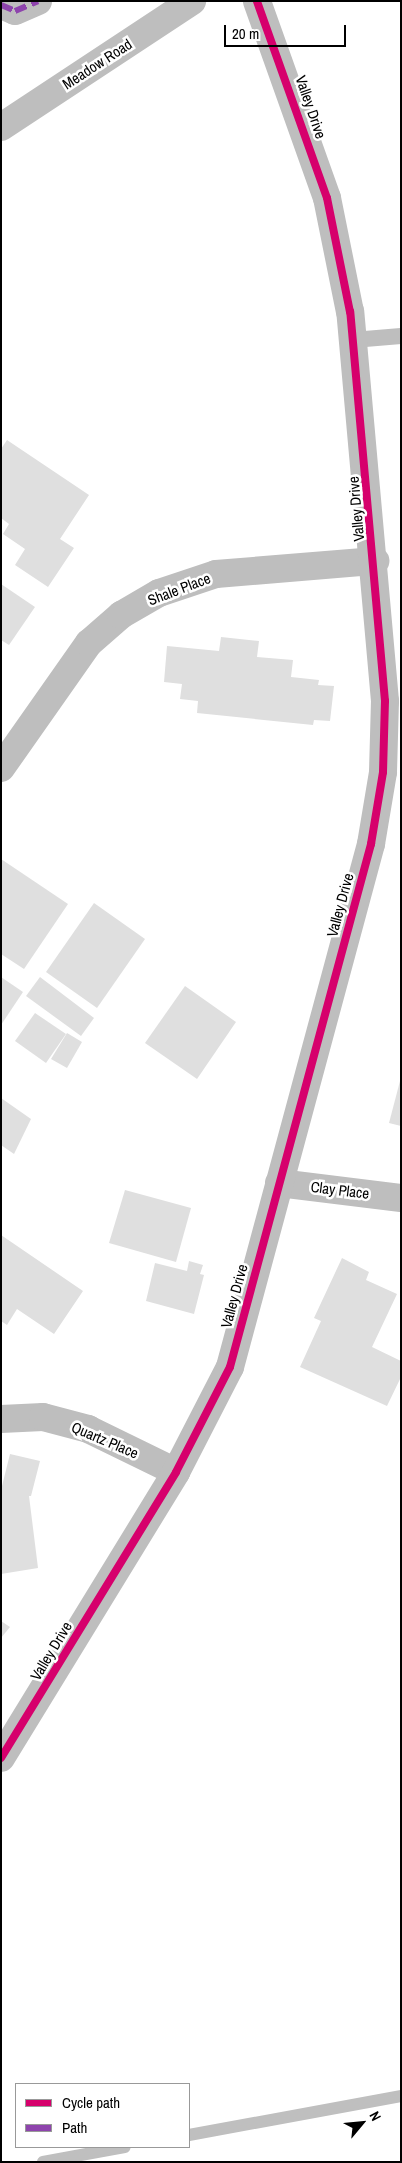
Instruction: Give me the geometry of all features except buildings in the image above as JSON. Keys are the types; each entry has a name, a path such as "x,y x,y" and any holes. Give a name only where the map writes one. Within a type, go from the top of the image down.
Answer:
{"street":[{"path":"1,5 15,11 38,1"},
{"name":"Meadow Road","path":"1,127 192,1"},
{"name":"Valley Drive","path":"1,1758 176,1472 230,1367 371,844 383,772 385,701 375,561 350,312 327,198 257,1"},
{"name":"Shale Place","path":"1,768 89,643 121,615 159,593 216,574 375,561"},
{"name":"Clay Place","path":"279,1183 401,1198"},
{"name":"Quartz Place","path":"1,1419 43,1417 88,1429 176,1472"}],"lane":[{"path":"353,340 401,336"}],"waterway":[{"path":"190,2135 401,2096"},
{"path":"43,2162 120,2148"}],"marked path":[{"path":"1,5 15,11 38,1"}],"cycle path":[{"path":"1,1758 176,1472 230,1367 371,844 383,772 385,701 350,312 327,198 257,1"}]}
